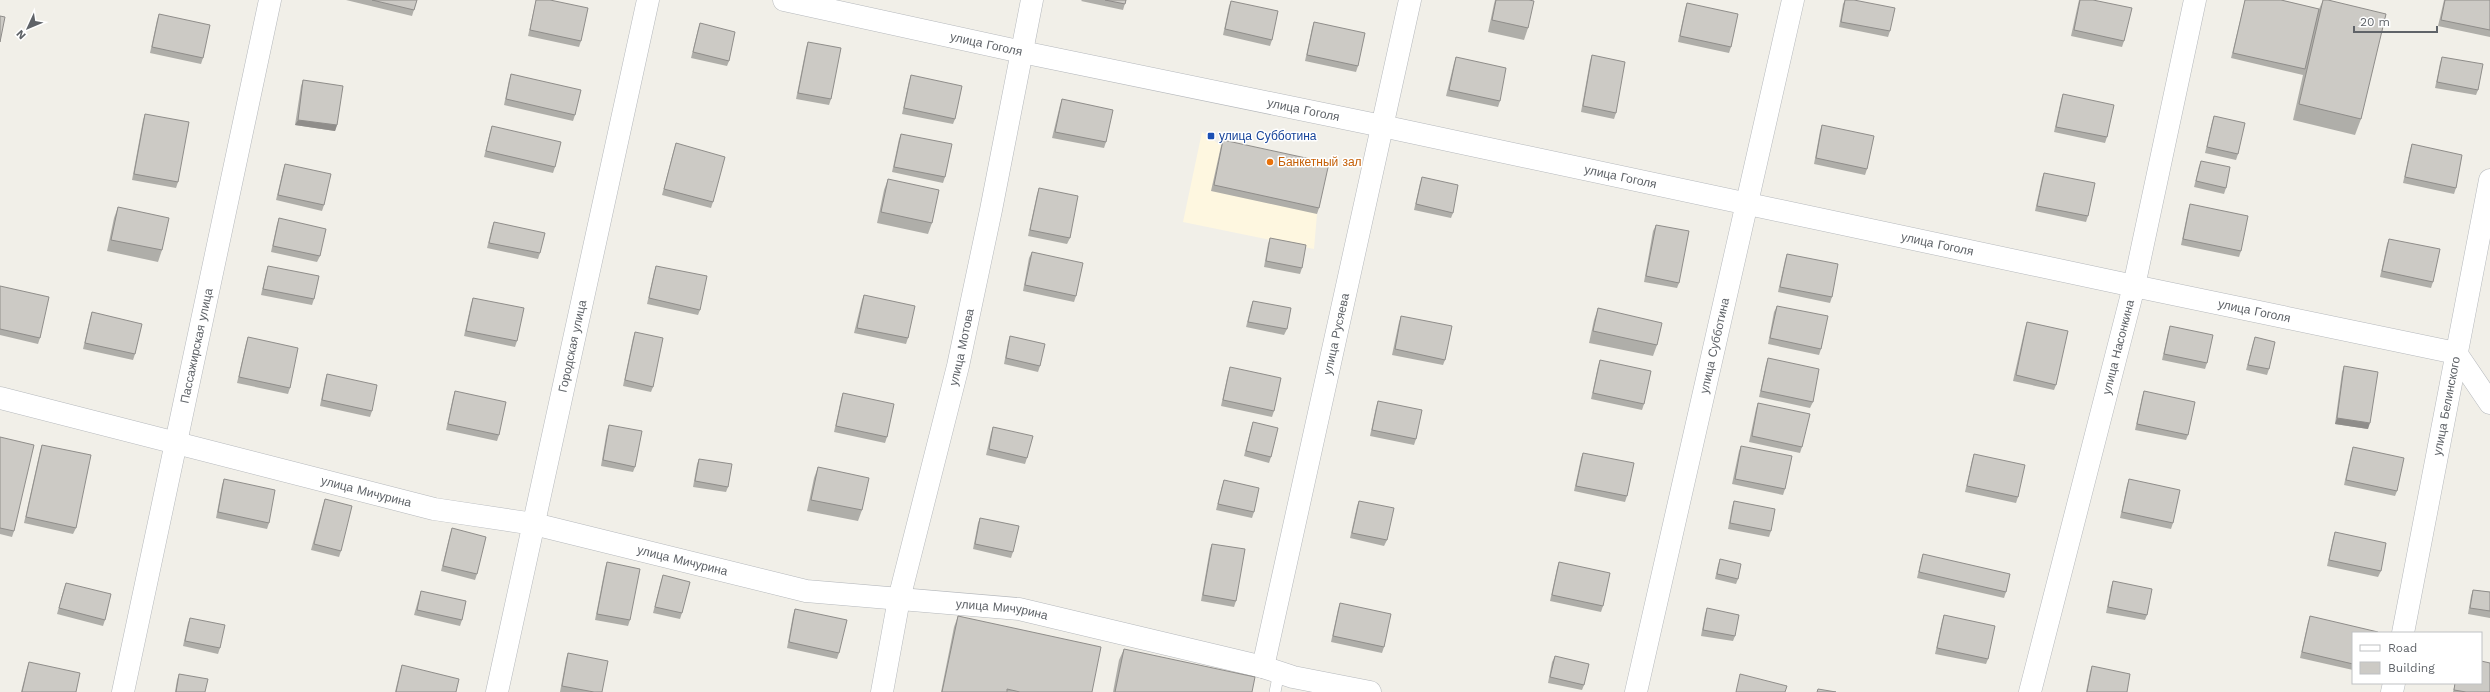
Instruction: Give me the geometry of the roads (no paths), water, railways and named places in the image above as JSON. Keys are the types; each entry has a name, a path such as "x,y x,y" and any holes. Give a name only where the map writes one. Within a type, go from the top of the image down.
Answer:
{"street":[{"name":"Пассажирская улица","path":"124,692 178,443 270,0"},
{"name":"Городская улица","path":"497,692 648,0"},
{"name":"улица Гоголя","path":"784,0 1022,52 1382,126 2456,354"},
{"name":"улица Мотова","path":"882,692 899,600 958,366 1032,0"},
{"name":"улица Русяева","path":"1272,677 1382,126 1410,0"},
{"name":"улица Субботина","path":"1636,692 1793,0"},
{"name":"улица Насонкина","path":"2030,692 2134,286 2195,0"},
{"name":"улица Белинского","path":"2403,632 2490,180"},
{"path":"2456,354 2490,403"},
{"name":"улица Мичурина","path":"0,398 434,509 534,524 806,591 1019,609 1272,677 1293,677 1370,692"}],"place":[{"name":"улица Субботина","path":"1211,136"},
{"name":"Банкетный зал","path":"1270,162"}]}
